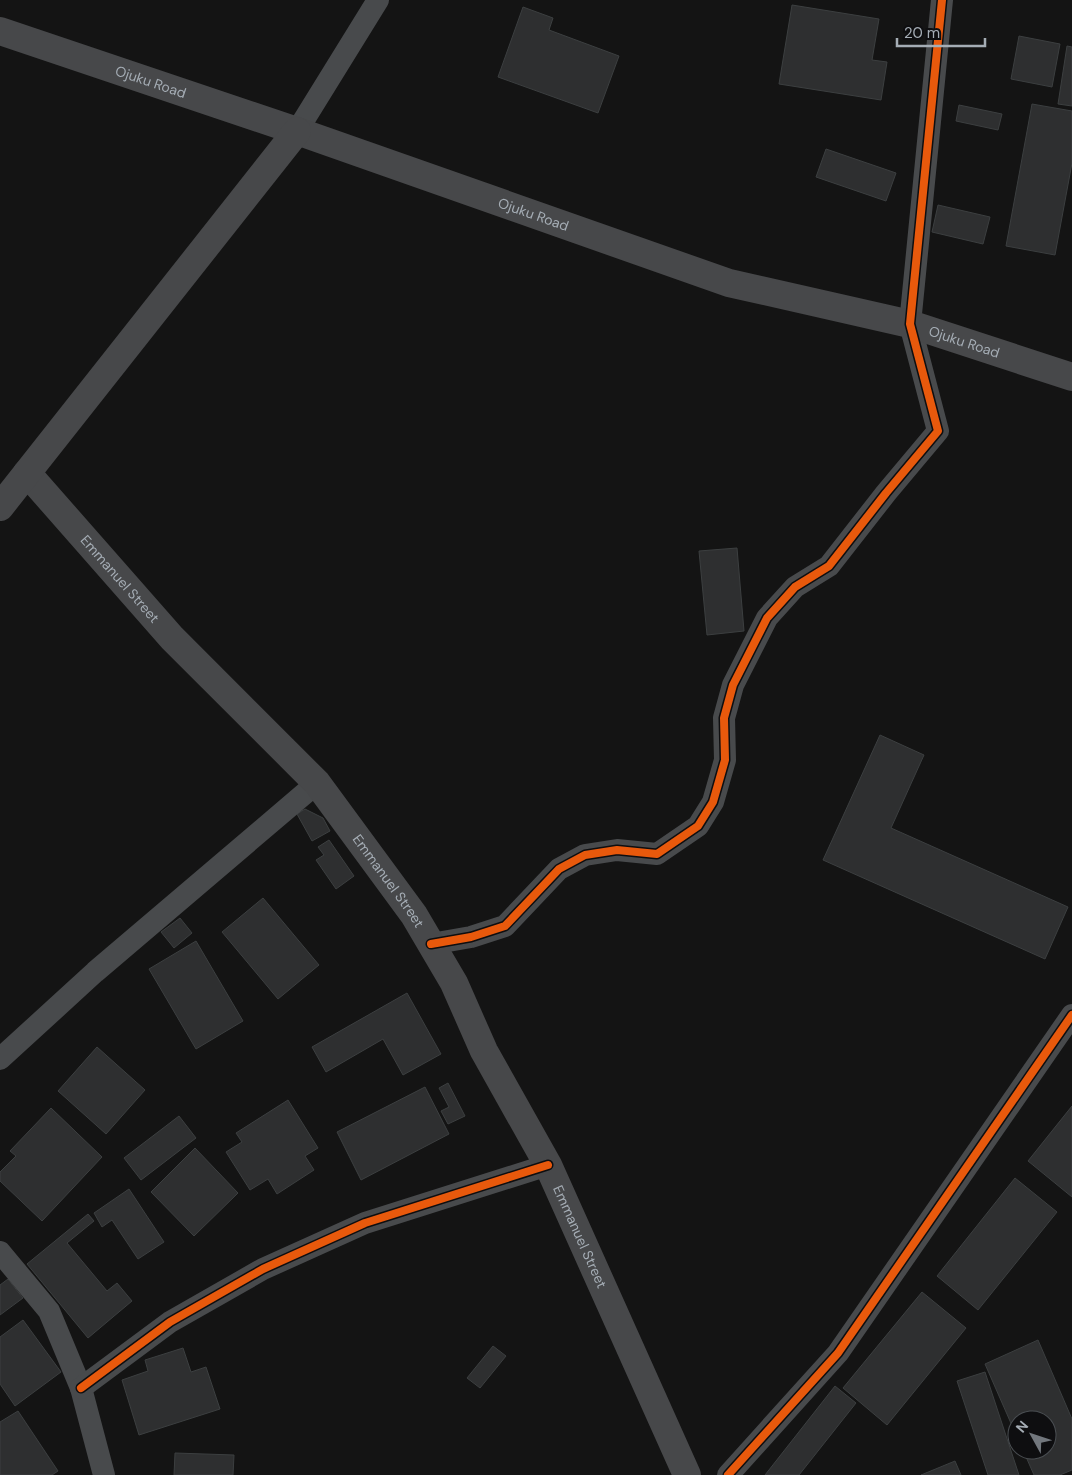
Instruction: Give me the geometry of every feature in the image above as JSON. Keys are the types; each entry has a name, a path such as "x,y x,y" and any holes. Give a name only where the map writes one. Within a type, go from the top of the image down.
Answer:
{"main road":[{"name":"Ojuku Road","path":"0,31 296,131 729,283 910,324 1072,377"},
{"path":"0,507 296,131"},
{"name":"Emmanuel Street","path":"27,473 172,638 317,783 414,915 454,983 484,1051 548,1165 687,1475"}],"street":[{"path":"296,131 378,0"},
{"path":"431,944 471,937 505,926 559,869 585,854 617,850 657,854 698,826 713,802 725,760 724,718 733,685 767,618 795,587 829,566 886,493 938,431 910,324 942,0"},
{"path":"0,1060 95,972 317,783"},
{"path":"728,1475 838,1353 1072,1015"},
{"path":"81,1388 170,1322 263,1269 365,1223 548,1165"},
{"path":"0,1252 50,1311 81,1388 104,1475"}],"building":[{"path":"792,5 879,19 872,60 887,62 881,100 779,84"},
{"path":"523,7 553,18 549,30 619,56 598,113 498,77"},
{"path":"1019,36 1060,44 1052,87 1011,79"},
{"path":"1067,46 1072,47 1072,106 1058,104"},
{"path":"1032,104 1072,111 1072,163 1055,255 1006,246"},
{"path":"959,105 1002,114 998,130 956,121"},
{"path":"826,149 896,173 886,201 816,177"},
{"path":"938,205 990,217 983,244 932,232"},
{"path":"737,548 744,631 707,635 699,551"},
{"path":"880,735 924,755 891,828 1068,907 1045,959 823,860"},
{"path":"305,809 323,818 330,831 312,841 297,814"},
{"path":"329,840 354,876 336,889 316,860 324,855 318,847"},
{"path":"263,898 319,965 278,999 222,932"},
{"path":"180,918 192,933 174,948 161,932"},
{"path":"196,941 243,1021 196,1049 149,969"},
{"path":"407,993 441,1054 403,1075 383,1039 326,1072 312,1047"},
{"path":"97,1047 145,1090 106,1134 58,1091"},
{"path":"448,1083 465,1116 448,1124 441,1111 449,1107 439,1088"},
{"path":"425,1087 449,1134 361,1180 337,1132"},
{"path":"288,1100 318,1148 305,1156 314,1170 277,1194 268,1179 250,1190 226,1152 242,1142 236,1133"},
{"path":"1072,1106 1072,1197 1028,1161"},
{"path":"51,1108 102,1157 42,1221 0,1181 0,1172 16,1156 10,1151"},
{"path":"179,1116 196,1138 141,1180 124,1158"},
{"path":"195,1148 238,1193 194,1236 151,1192"},
{"path":"1015,1178 1057,1212 978,1310 937,1276"},
{"path":"129,1189 164,1242 138,1259 112,1220 102,1227 94,1213"},
{"path":"88,1214 94,1221 67,1243 107,1291 117,1283 132,1301 88,1338 27,1264"},
{"path":"8,1279 23,1298 0,1315 0,1285"},
{"path":"922,1292 966,1328 887,1425 843,1388"},
{"path":"23,1320 61,1372 15,1406 0,1384 0,1337"},
{"path":"1038,1340 1072,1419 1072,1470 1060,1475 1034,1475 1027,1460 1057,1460 1057,1410 1007,1410 1007,1414 985,1364"},
{"path":"493,1346 506,1356 480,1388 467,1378"},
{"path":"183,1348 191,1372 206,1367 220,1409 139,1435 122,1380 148,1371 145,1360"},
{"path":"985,1372 1007,1439 1007,1460 1014,1460 1019,1475 988,1475 957,1381"},
{"path":"835,1386 856,1403 799,1475 765,1475"},
{"path":"18,1411 58,1471 52,1475 0,1475 0,1422"},
{"path":"175,1453 234,1455 233,1475 174,1475"},
{"path":"955,1461 961,1475 921,1475"}],"cycle path":[{"path":"431,944 471,937 505,926 559,869 585,855 617,850 657,854 698,826 713,802 725,760 724,718 733,685 767,618 795,587 829,566 886,493 938,431 910,324 942,0"},
{"path":"728,1475 838,1353 1072,1015"},
{"path":"81,1388 170,1322 263,1269 365,1223 548,1165"}]}
